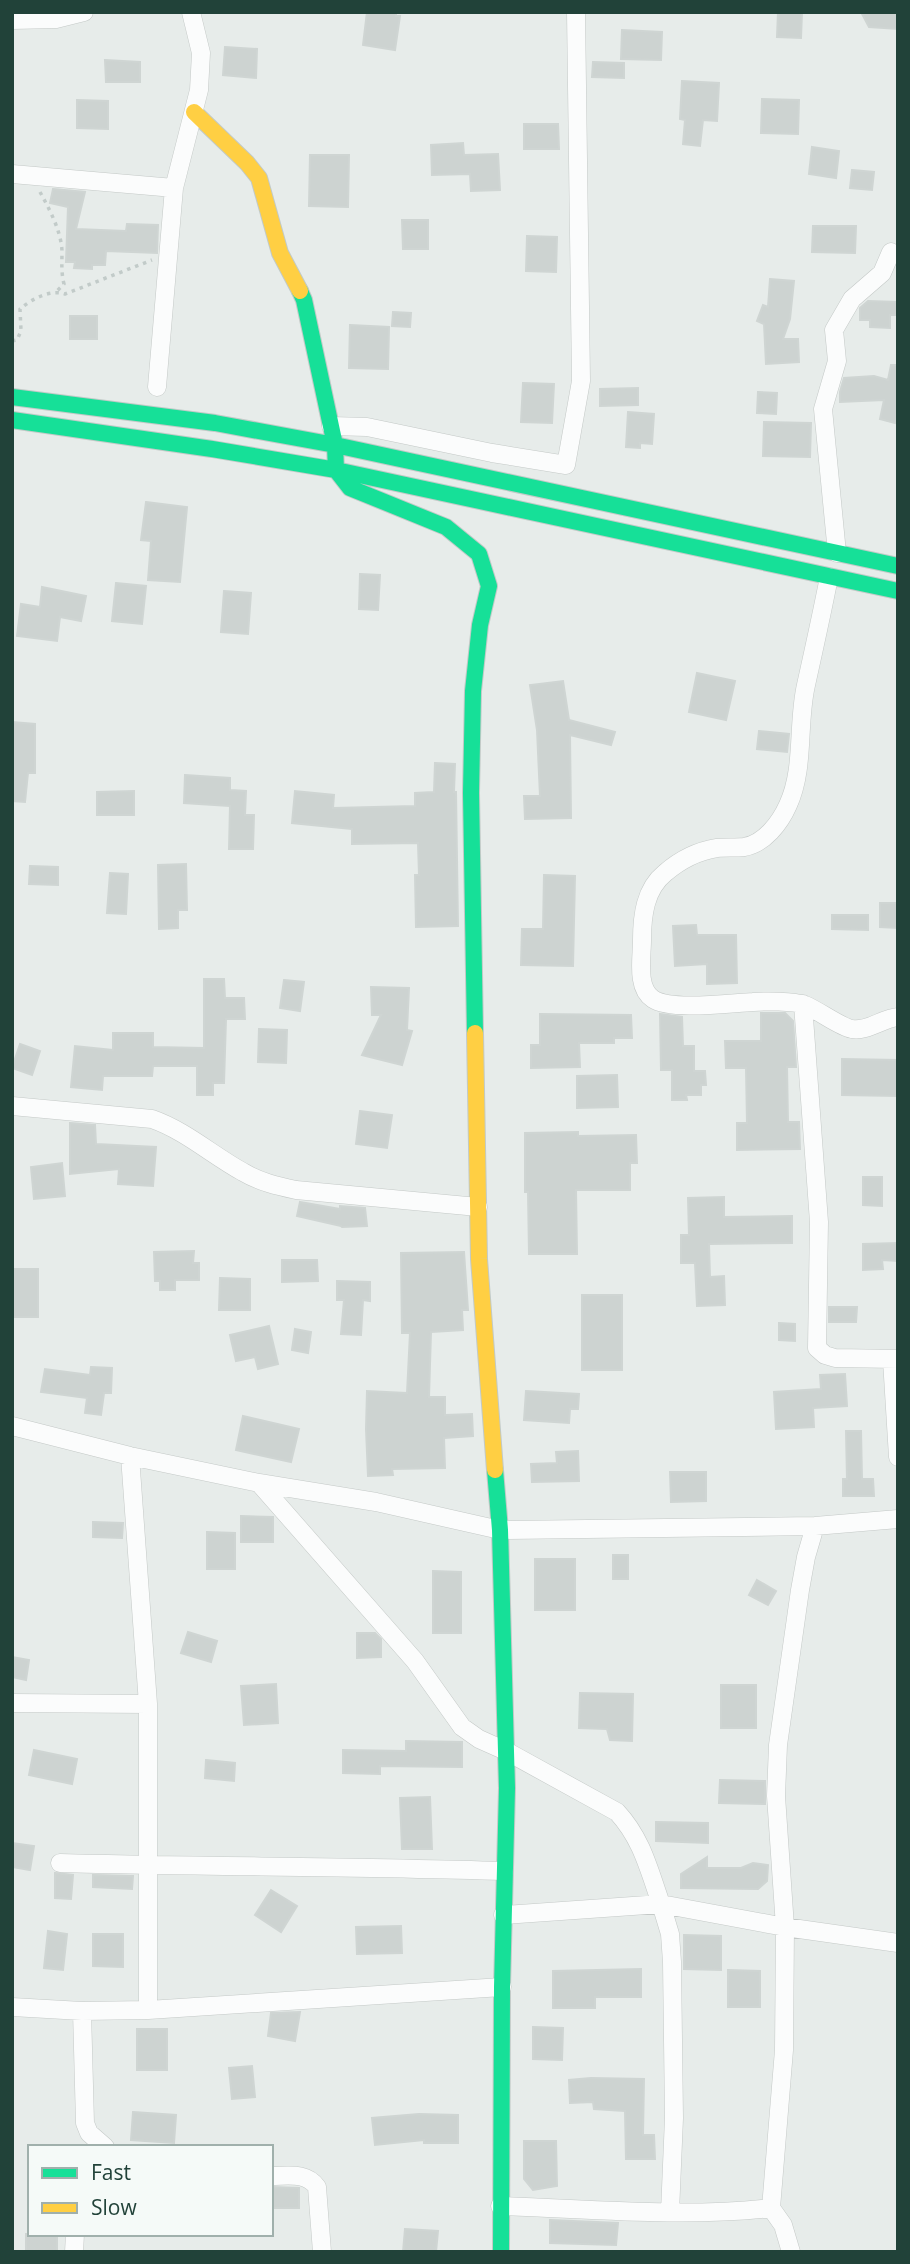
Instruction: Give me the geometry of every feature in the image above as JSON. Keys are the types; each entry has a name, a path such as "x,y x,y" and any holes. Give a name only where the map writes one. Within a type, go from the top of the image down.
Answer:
{"street":[{"path":"12,20 56,19 84,12"},
{"path":"157,387 174,188 199,90 201,53 191,12"},
{"path":"557,492 566,466 581,381 576,12"},
{"path":"194,112 259,178 280,253 304,300 335,445 336,470 350,488 446,527 480,554 489,586 480,625 473,691 471,780 479,1259 500,1530 506,1751 501,2252"},
{"path":"12,174 174,188"},
{"path":"836,553 823,409 837,361 834,330 852,299 882,273 891,253"},
{"path":"12,397 215,423 335,445 898,566"},
{"path":"12,419 336,470 898,591"},
{"path":"331,426 367,427 566,466"},
{"path":"829,577 806,686 795,782 788,805 776,826 762,839 747,846 716,848 687,857 663,874 647,898 642,922 643,987 652,999 665,1004 803,1004 852,1029 898,1017"},
{"path":"803,1004 819,1222 817,1348 825,1355 835,1358 895,1360 898,1457"},
{"path":"12,1106 152,1119 172,1126 244,1173 268,1184 296,1190 478,1207"},
{"path":"12,1426 130,1456 259,1483 376,1502 500,1530 816,1526 898,1520"},
{"path":"130,1456 148,1704 148,2010"},
{"path":"259,1483 415,1661 462,1727 479,1739 617,1812 639,1840 670,1934 673,1962 674,2118 670,2212"},
{"path":"791,2252 783,2225 771,2208 784,2050 785,1927 776,1796 778,1745 800,1590 806,1557 816,1526"},
{"path":"12,1703 148,1704"},
{"path":"60,1863 147,1866 354,1866 504,1871"},
{"path":"503,1915 661,1904 785,1927 898,1943"},
{"path":"12,2007 82,2011 148,2010 502,1987"},
{"path":"82,2011 85,2123 89,2133 103,2145"},
{"path":"273,2176 302,2176 312,2180 317,2187 322,2252"},
{"path":"500,2206 670,2212 771,2208"}],"path":[{"path":"12,341 17,340 21,331 20,309 36,298 57,291 64,284 60,267 62,249 51,212 31,176"},
{"path":"57,291 65,294 168,253"}],"building":[{"path":"367,12 396,12 396,16 400,16 395,50 363,45"},
{"path":"778,12 802,12 801,38 777,37"},
{"path":"861,12 898,12 898,29 869,27"},
{"path":"622,30 662,32 661,60 621,59"},
{"path":"225,47 257,49 256,78 223,75"},
{"path":"105,60 140,62 140,82 106,82"},
{"path":"593,62 624,63 624,78 592,77"},
{"path":"682,81 719,83 717,121 703,120 700,146 683,144 685,120 680,119"},
{"path":"762,99 799,100 798,134 761,133"},
{"path":"77,100 108,101 108,129 77,128"},
{"path":"524,124 558,124 559,149 524,149"},
{"path":"463,143 464,155 498,154 500,190 471,191 470,174 432,175 431,145"},
{"path":"812,147 839,151 836,178 809,174"},
{"path":"310,155 349,155 348,207 309,206"},
{"path":"852,170 874,172 872,190 850,188"},
{"path":"53,189 85,192 76,229 126,231 127,224 158,225 157,253 106,251 105,265 92,265 92,269 74,268 75,262 66,262 68,207 50,203"},
{"path":"402,220 428,220 428,249 403,249"},
{"path":"813,226 856,226 855,253 812,252"},
{"path":"527,236 557,237 556,272 526,271"},
{"path":"770,279 794,281 790,319 783,339 798,339 799,362 766,364 764,324 757,321 763,305 768,307"},
{"path":"868,301 898,302 898,315 890,315 890,328 870,327 870,320 860,320 860,308"},
{"path":"393,312 411,313 410,327 392,326"},
{"path":"70,316 97,316 97,339 70,339"},
{"path":"350,325 389,327 388,369 349,368"},
{"path":"891,365 898,365 898,412 895,423 880,419 884,400 840,402 844,378 874,376 888,380"},
{"path":"523,383 554,384 552,423 521,422"},
{"path":"638,388 638,405 600,406 600,389"},
{"path":"758,392 777,393 776,414 757,413"},
{"path":"628,412 654,414 652,444 640,443 640,448 626,447"},
{"path":"764,422 811,423 810,457 763,456"},
{"path":"146,502 187,507 180,582 148,580 151,541 141,540"},
{"path":"360,574 380,575 378,610 359,609"},
{"path":"116,583 146,586 142,624 112,621"},
{"path":"42,587 86,596 81,621 60,617 57,641 17,636 21,604 40,607"},
{"path":"224,591 251,593 248,634 221,632"},
{"path":"697,673 735,681 726,720 689,712"},
{"path":"563,681 569,720 615,732 611,745 570,735 571,818 525,819 524,796 540,796 537,730 530,685"},
{"path":"12,722 35,724 35,773 28,773 25,802 12,801"},
{"path":"759,731 789,734 787,752 757,749"},
{"path":"435,763 455,764 458,926 416,927 415,875 419,875 418,843 352,844 352,829 292,823 295,791 334,795 333,808 415,806 415,793 434,792"},
{"path":"185,775 230,778 230,790 246,791 245,815 254,815 253,849 229,849 230,806 184,803"},
{"path":"134,791 134,815 97,815 97,792"},
{"path":"186,864 187,910 178,910 178,928 159,929 158,865"},
{"path":"30,866 58,867 58,885 29,884"},
{"path":"110,873 128,874 126,914 107,913"},
{"path":"544,875 575,876 573,966 521,965 522,929 543,929"},
{"path":"880,903 898,903 898,928 880,927"},
{"path":"832,915 868,915 868,930 832,929"},
{"path":"696,925 697,935 736,935 737,983 707,984 707,964 675,966 673,926"},
{"path":"204,979 224,979 225,998 244,998 245,1019 226,1019 224,1083 213,1083 213,1095 197,1095 197,1066 153,1066 152,1076 103,1076 102,1090 71,1087 75,1046 113,1050 113,1033 153,1033 153,1047 204,1048"},
{"path":"284,980 304,982 300,1011 280,1008"},
{"path":"371,987 409,988 407,1030 412,1031 402,1065 362,1055 381,1015 372,1015"},
{"path":"761,1013 785,1013 793,1021 796,1067 787,1067 788,1122 799,1122 800,1149 737,1150 737,1123 747,1123 746,1068 726,1068 725,1041 761,1041"},
{"path":"540,1014 631,1015 632,1038 614,1038 614,1043 579,1043 580,1067 531,1068 531,1045 540,1045"},
{"path":"660,1014 682,1017 683,1046 694,1046 694,1071 705,1071 706,1085 701,1085 701,1095 686,1095 687,1100 672,1100 672,1070 661,1070"},
{"path":"259,1029 287,1030 286,1063 258,1062"},
{"path":"20,1044 40,1051 32,1075 12,1068"},
{"path":"842,1059 898,1060 898,1096 842,1095"},
{"path":"617,1075 618,1107 577,1108 577,1076"},
{"path":"360,1111 392,1115 387,1148 356,1144"},
{"path":"70,1123 95,1125 96,1144 156,1147 153,1186 118,1184 119,1169 70,1174"},
{"path":"578,1132 578,1136 636,1135 637,1163 630,1163 630,1190 576,1190 577,1254 529,1254 525,1133"},
{"path":"62,1163 65,1196 34,1199 31,1167"},
{"path":"863,1177 882,1177 882,1206 863,1205"},
{"path":"724,1197 724,1217 792,1216 792,1243 709,1244 710,1277 724,1276 725,1305 697,1306 695,1263 681,1263 681,1235 689,1235 688,1198"},
{"path":"300,1202 340,1209 340,1206 365,1208 367,1226 342,1227 297,1216"},
{"path":"898,1243 898,1261 882,1260 883,1269 863,1270 863,1244"},
{"path":"194,1251 193,1263 199,1263 199,1280 175,1280 175,1290 160,1290 160,1281 155,1281 154,1252"},
{"path":"464,1252 468,1310 462,1310 463,1330 431,1332 429,1397 445,1397 445,1415 472,1414 473,1436 444,1438 445,1468 392,1469 393,1475 368,1476 367,1391 407,1393 410,1333 402,1333 401,1253"},
{"path":"282,1260 317,1260 318,1281 282,1282"},
{"path":"12,1269 38,1269 38,1317 12,1317"},
{"path":"220,1278 250,1279 250,1310 219,1310"},
{"path":"337,1281 370,1282 370,1301 363,1300 361,1335 341,1334 344,1300 337,1300"},
{"path":"582,1295 622,1295 622,1370 582,1370"},
{"path":"829,1307 857,1307 856,1322 829,1322"},
{"path":"779,1323 795,1324 795,1341 779,1340"},
{"path":"269,1326 278,1364 258,1369 255,1357 236,1361 230,1335"},
{"path":"295,1329 311,1332 308,1353 292,1350"},
{"path":"91,1367 112,1368 111,1393 104,1393 101,1415 85,1413 87,1398 41,1392 45,1369 90,1375"},
{"path":"845,1374 847,1406 813,1408 814,1427 776,1429 774,1392 821,1389 820,1375"},
{"path":"526,1391 579,1394 578,1409 570,1409 569,1423 524,1420"},
{"path":"243,1416 299,1429 291,1462 236,1450"},
{"path":"846,1431 861,1431 862,1479 873,1479 874,1496 843,1496 843,1479 847,1479"},
{"path":"578,1451 579,1481 532,1482 531,1464 557,1463 556,1452"},
{"path":"670,1472 706,1472 706,1501 671,1502"},
{"path":"241,1516 273,1517 273,1542 241,1542"},
{"path":"93,1522 123,1523 122,1538 93,1537"},
{"path":"207,1532 235,1533 235,1569 207,1569"},
{"path":"613,1555 628,1555 628,1579 613,1579"},
{"path":"535,1559 575,1559 575,1610 535,1610"},
{"path":"433,1571 461,1572 461,1633 433,1633"},
{"path":"757,1580 776,1591 768,1605 749,1595"},
{"path":"188,1632 217,1641 211,1662 181,1653"},
{"path":"357,1633 375,1633 381,1639 381,1657 357,1658"},
{"path":"12,1657 29,1660 26,1680 12,1677"},
{"path":"276,1684 278,1723 244,1725 241,1686"},
{"path":"721,1685 756,1685 756,1728 721,1728"},
{"path":"580,1693 633,1694 632,1741 610,1740 607,1729 579,1728"},
{"path":"406,1741 462,1742 462,1767 380,1766 380,1774 343,1773 343,1750 406,1751"},
{"path":"34,1750 77,1759 72,1784 29,1775"},
{"path":"206,1760 235,1763 234,1781 205,1778"},
{"path":"720,1780 765,1781 765,1804 719,1803"},
{"path":"430,1797 432,1849 402,1849 400,1798"},
{"path":"656,1822 708,1823 708,1843 656,1841"},
{"path":"12,1843 34,1846 30,1870 12,1867"},
{"path":"707,1857 707,1868 741,1868 753,1863 768,1865 767,1881 758,1889 681,1888 681,1874"},
{"path":"55,1873 73,1875 71,1899 55,1898"},
{"path":"93,1875 133,1876 132,1889 93,1887"},
{"path":"271,1890 297,1906 281,1932 255,1915"},
{"path":"401,1926 402,1953 357,1954 356,1927"},
{"path":"48,1931 67,1934 63,1970 44,1968"},
{"path":"93,1934 123,1934 123,1967 93,1966"},
{"path":"684,1935 721,1936 721,1970 684,1969"},
{"path":"641,1969 641,1997 595,1997 595,2008 553,2008 553,1971"},
{"path":"728,1970 760,1971 760,2007 728,2007"},
{"path":"300,2012 295,2041 268,2036 271,2013"},
{"path":"533,2027 563,2028 562,2060 533,2059"},
{"path":"137,2029 167,2029 167,2070 137,2070"},
{"path":"252,2066 255,2097 232,2099 229,2068"},
{"path":"644,2079 643,2135 654,2135 655,2159 626,2159 625,2111 594,2109 593,2102 570,2103 569,2080"},
{"path":"133,2112 176,2115 174,2143 131,2140"},
{"path":"419,2114 458,2115 458,2143 424,2143 424,2140 375,2145 372,2118"},
{"path":"524,2141 556,2141 557,2186 533,2190 524,2179"},
{"path":"273,2187 299,2188 299,2208 273,2208"},
{"path":"550,2220 618,2223 616,2245 550,2243"},
{"path":"405,2229 438,2231 436,2252 403,2252"},
{"path":"26,2234 57,2236 57,2252 26,2252"}],"traffic: fast":[{"path":"300,291 335,445 336,470 350,488 446,527 479,554 489,586 480,625 473,691 471,793 475,1033"},
{"path":"12,397 215,423 335,445 898,566"},
{"path":"12,420 336,470 898,591"},
{"path":"495,1470 500,1530 507,1788 502,1987 501,2252"}],"traffic: slow":[{"path":"194,112 259,178 280,253 300,291"},
{"path":"475,1033 479,1259 495,1470"}]}
